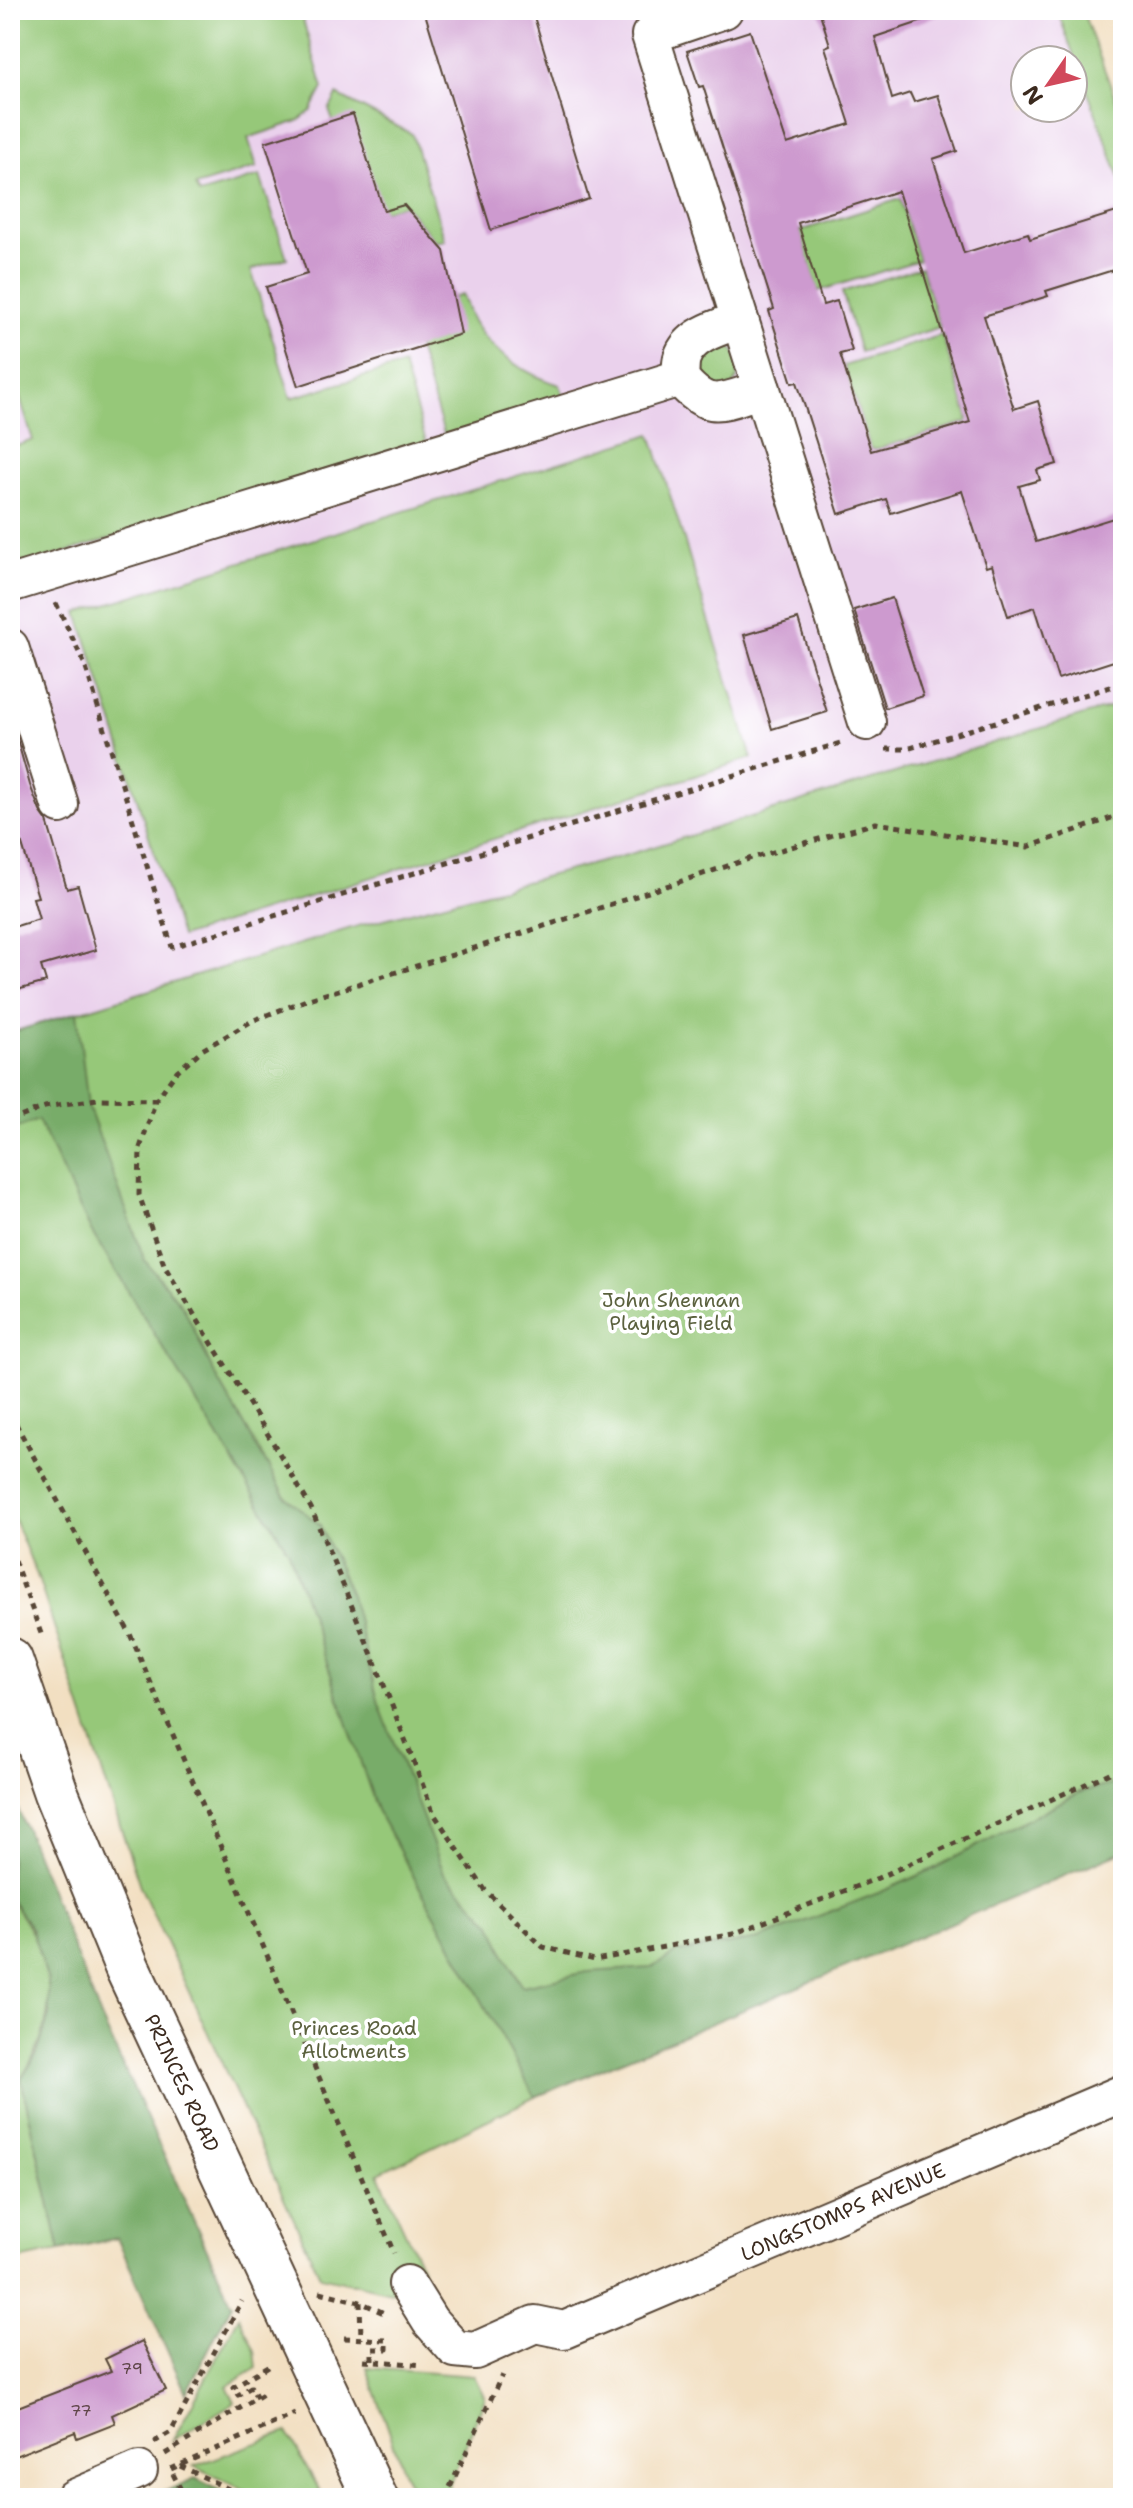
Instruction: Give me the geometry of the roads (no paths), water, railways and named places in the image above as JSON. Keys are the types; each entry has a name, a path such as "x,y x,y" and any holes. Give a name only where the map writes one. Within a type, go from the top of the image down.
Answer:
{"main road":[{"name":"PRINCES ROAD","path":"10,1660 56,1793 127,1967 375,2498"}],"street":[{"path":"724,10 650,35 869,728"},
{"path":"740,320 713,329 694,340 682,356 680,378 695,396 709,402 728,400 762,389"},
{"path":"27,578 680,378"},
{"path":"10,647 60,805"},
{"name":"LONGSTOMPS AVENUE","path":"407,2284 430,2321 455,2349 475,2351 535,2324 564,2330 1123,2093"},
{"path":"74,2498 160,2462"}],"park label":[{"name":"John Shennan Playing Field","path":"671,1312"},
{"name":"Princes Road Allotments","path":"354,2040"}]}
